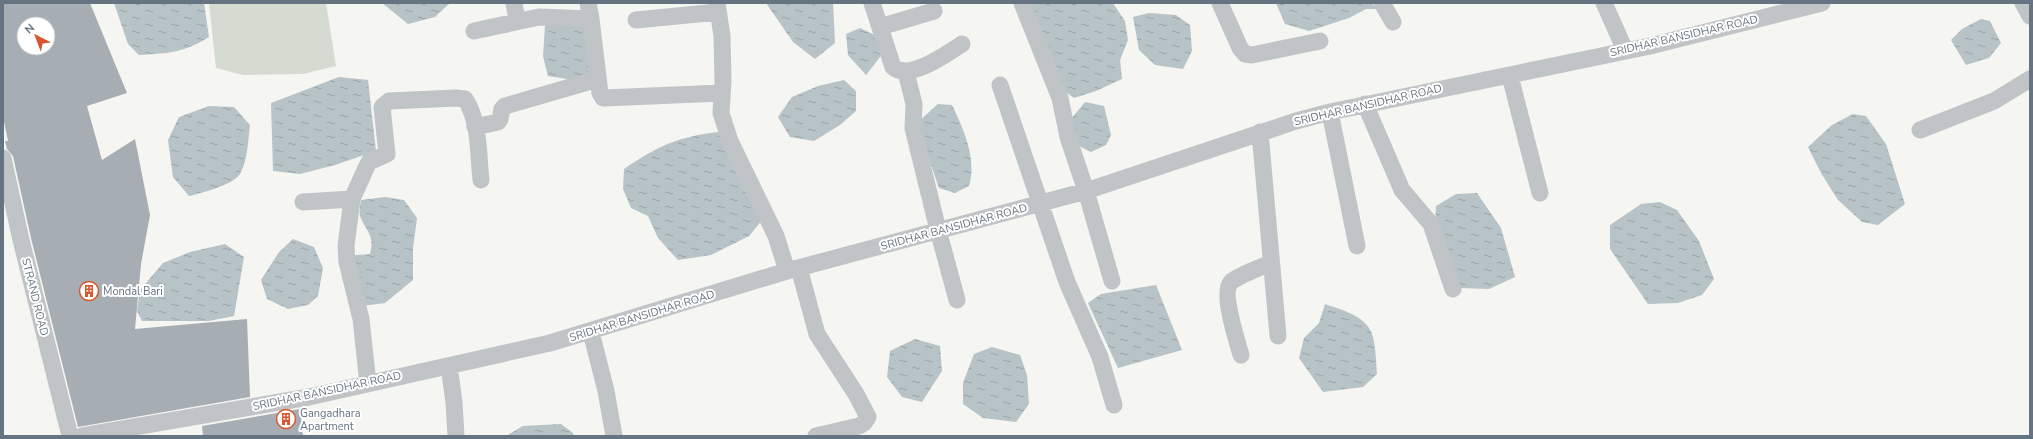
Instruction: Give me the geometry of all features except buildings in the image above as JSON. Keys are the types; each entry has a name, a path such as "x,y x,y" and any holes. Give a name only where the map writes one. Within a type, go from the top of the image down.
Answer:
{"street":[{"path":"514,3 517,21"},
{"path":"872,3 893,67 898,71 906,72 938,60 962,44"},
{"path":"1022,3 1060,98 1068,137 1086,191 1112,281"},
{"path":"1220,3 1240,48 1245,54 1252,55 1320,41"},
{"path":"1382,3 1393,22"},
{"path":"1604,3 1624,50"},
{"name":"SRIDHAR BANSIDHAR ROAD","path":"82,436 309,397 449,366 591,332 793,270 1086,191 1152,170 1260,132 1330,112 1510,76 1624,50 1650,46 1788,8 1822,3"},
{"path":"2023,3 2030,16"},
{"path":"636,20 717,8 722,36 721,113 730,141 793,270 817,334 852,388 868,417 864,423 859,426 816,436"},
{"path":"474,31 539,17 589,11 600,93 603,98 611,99 722,93"},
{"path":"880,27 934,11"},
{"path":"906,72 914,104 913,128 957,300"},
{"path":"1510,76 1540,193"},
{"path":"475,127 498,122 500,120 502,109 505,106 598,78"},
{"path":"1920,130 1994,101 2030,79"},
{"path":"1000,85 1067,282 1100,357 1114,405"},
{"path":"368,384 361,319 347,262 346,246 352,199 369,162 387,154 382,107 386,103 456,98 465,99 470,106 475,127 481,180"},
{"path":"1364,104 1402,190 1431,224 1453,289"},
{"path":"1330,112 1357,246"},
{"path":"1260,132 1270,263 1278,336"},
{"name":"STRAND ROAD","path":"3,158 21,240 70,436"},
{"path":"303,202 352,199"},
{"path":"1241,355 1227,299 1227,288 1232,282 1270,263"},
{"path":"591,332 614,436"},
{"path":"449,366 454,402 456,436"}],"shaded area":[{"path":"209,3 326,3 336,66 303,74 243,75 216,68"}],"water":[{"path":"114,3 204,3 209,37 184,49 159,54 139,55 128,44"},
{"path":"382,3 450,3 435,17 408,24"},
{"path":"766,3 833,3 835,43 815,59 793,42"},
{"path":"1027,3 1113,3 1125,21 1128,40 1120,60 1122,79 1096,91 1074,98 1059,87"},
{"path":"1276,3 1372,3 1376,9 1366,9 1349,18 1309,31 1285,24"},
{"path":"1149,13 1176,15 1190,25 1192,51 1183,69 1155,65 1139,50 1133,17"},
{"path":"1981,19 1990,21 2001,43 1989,58 1966,65 1951,40 1962,29"},
{"path":"584,24 590,55 589,73 573,80 548,76 543,56 545,25"},
{"path":"860,28 877,36 884,52 866,75 848,55 846,34"},
{"path":"339,77 368,80 376,151 335,165 300,174 273,171 271,103"},
{"path":"844,80 856,91 856,111 840,125 814,141 790,137 778,117 792,97 818,86"},
{"path":"1085,102 1104,106 1111,135 1106,145 1091,152 1077,145 1071,119"},
{"path":"938,104 952,105 965,134 970,155 971,176 969,186 955,193 939,188 923,142 919,121"},
{"path":"209,106 234,107 250,125 246,156 240,174 231,182 217,188 189,196 173,177 168,140 179,117"},
{"path":"1853,114 1866,116 1886,144 1905,204 1878,225 1862,222 1838,200 1821,173 1808,147 1832,125"},
{"path":"718,132 763,219 749,236 711,255 678,260 658,238 648,216 631,208 623,189 624,169 647,154 668,144 691,137"},
{"path":"1477,193 1501,228 1515,277 1489,289 1459,288 1435,226 1436,206 1456,194"},
{"path":"385,197 404,200 417,218 413,248 413,280 385,303 362,306 345,256 370,254 371,237 360,216 361,200"},
{"path":"1660,202 1677,210 1699,241 1714,279 1702,295 1678,303 1648,304 1610,249 1610,225 1641,204"},
{"path":"293,239 314,247 323,268 318,296 308,305 288,309 267,299 261,280 279,252"},
{"path":"225,244 244,257 234,316 209,321 142,321 137,311 140,290 163,263 190,252"},
{"path":"1156,285 1182,350 1118,368 1088,303 1101,294"},
{"path":"1325,304 1343,310 1360,319 1365,323 1371,332 1375,350 1377,374 1363,387 1323,392 1299,358 1304,338 1319,323"},
{"path":"915,339 940,346 942,371 922,402 902,397 887,377 890,351"},
{"path":"992,347 1020,355 1027,375 1029,404 1016,422 983,418 963,404 963,383 974,354"},
{"path":"561,424 573,433 574,436 506,436 523,426"}],"place":[{"name":"Mondal Bari","path":"89,291"},
{"name":"Gangadhara Apartment","path":"286,419"}]}
